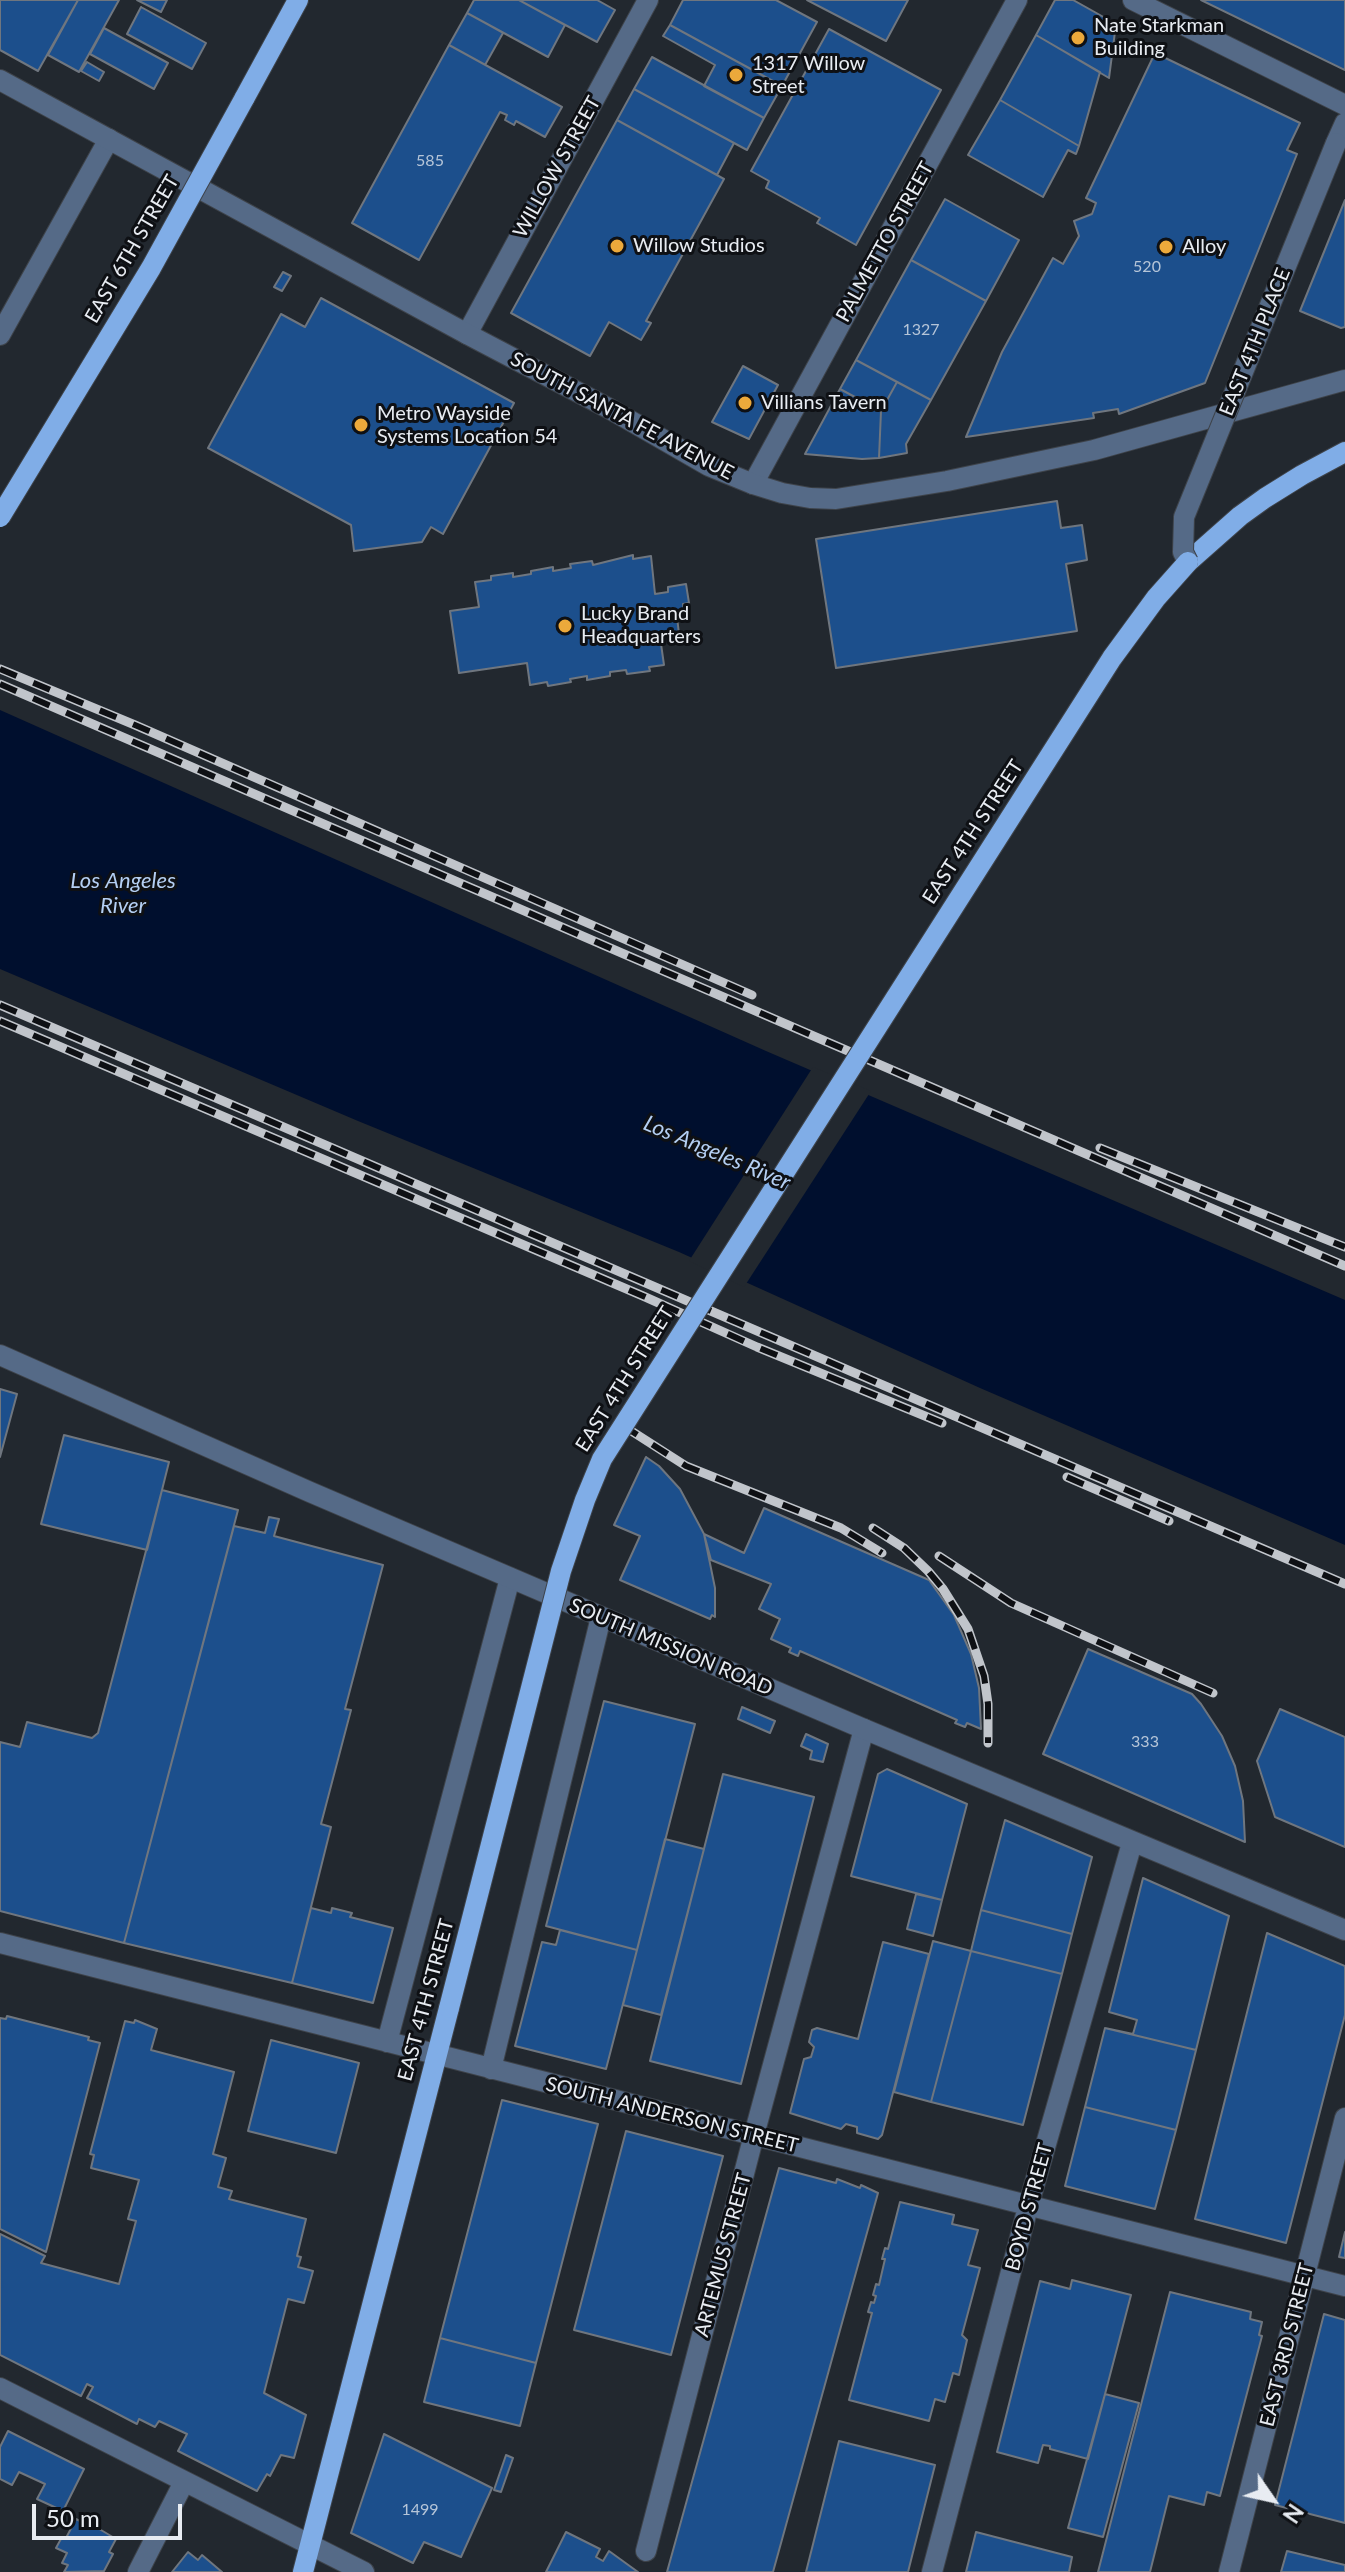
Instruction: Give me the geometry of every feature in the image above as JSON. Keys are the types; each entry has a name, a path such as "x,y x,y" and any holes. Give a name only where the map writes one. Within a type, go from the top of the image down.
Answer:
{"main road":[{"name":"EAST 6TH STREET","path":"0,517 151,268 298,0"},
{"name":"EAST 4TH STREET","path":"303,2572 561,1571 602,1459 1112,658 1156,598 1188,562 1265,498 1345,452"}],"street":[{"name":"WILLOW STREET","path":"467,334 648,0"},
{"name":"PALMETTO STREET","path":"753,484 1017,0"},
{"path":"1133,0 1345,105"},
{"name":"SOUTH SANTA FE AVENUE","path":"0,80 610,409 709,466 753,484 810,498 836,499 887,493 1094,450 1345,380"},
{"name":"EAST 4TH PLACE","path":"1188,562 1183,552 1184,517 1345,123"},
{"path":"0,335 109,139"},
{"name":"SOUTH MISSION ROAD","path":"0,1355 601,1617 1132,1843 1345,1930"},
{"name":"EAST 4TH STREET","path":"387,2042 510,1578"},
{"path":"491,2069 601,1617"},
{"name":"ARTEMUS STREET","path":"646,2551 864,1729"},
{"name":"BOYD STREET","path":"932,2572 1028,2207 1132,1843"},
{"name":"SOUTH ANDERSON STREET","path":"0,1943 1345,2286"},
{"name":"EAST 3RD STREET","path":"1229,2572 1345,2118"},
{"path":"0,2388 364,2572"},
{"path":"138,2572 184,2482"}],"water":[{"name":"Los Angeles River","path":"0,710 766,1051 1345,1300 1345,1545 980,1388 679,1252 358,1121 0,969"}],"pier":[{"path":"813,1067 871,1091 744,1287 689,1261"}],"building":[{"path":"0,0 78,0 38,71 0,50"},
{"path":"78,0 119,0 79,72 48,55"},
{"path":"137,0 167,0 161,12"},
{"path":"474,0 519,0 565,25 548,57 467,13"},
{"path":"519,0 597,0 615,10 597,42"},
{"path":"683,0 776,0 817,22 782,86 670,25"},
{"path":"807,0 908,0 886,41"},
{"name":"Nate Starkman Building","path":"1055,0 1073,0 1116,24 1109,78 1036,35"},
{"path":"1201,0 1345,0 1345,70"},
{"path":"141,7 206,43 192,69 127,34"},
{"path":"467,13 503,33 485,65 449,45"},
{"name":"1317 Willow Street","path":"670,25 782,86 764,118 704,86 715,65 663,36"},
{"path":"104,28 168,63 154,89 90,54"},
{"path":"829,29 941,90 856,245 817,223 820,218 766,188 769,181 751,171"},
{"path":"1036,35 1100,72 1079,146 1000,100"},
{"path":"449,45 562,107 545,137 516,121 514,125 505,120 507,115 500,112 419,260 352,223"},
{"name":"Alloy","path":"1155,53 1300,123 1287,150 1297,154 1205,383 1119,414 1118,409 1093,413 1094,418 966,437 1002,352 1053,258 1063,264 1079,236 1074,221 1092,214 1096,203 1086,198"},
{"path":"652,57 764,118 747,150 634,89"},
{"path":"87,62 104,72 99,81 81,71"},
{"path":"634,89 734,143 717,175 617,120"},
{"path":"1000,100 1079,146 1076,154 1068,150 1043,197 968,155"},
{"name":"Willow Studios","path":"617,120 724,179 646,321 651,323 641,340 609,322 590,356 511,313"},
{"path":"945,199 1019,240 986,301 911,260"},
{"path":"1345,200 1345,327 1341,328 1300,311"},
{"path":"911,260 986,301 931,400 856,360"},
{"path":"283,272 291,276 282,291 274,287"},
{"name":"Metro Wayside Systems Location 54","path":"321,298 514,403 443,534 431,527 422,542 354,551 351,525 208,448 281,314 305,327"},
{"path":"856,360 897,382 881,411 840,389"},
{"name":"Villians Tavern","path":"743,366 778,385 749,439 712,422"},
{"path":"897,382 931,400 906,444 907,453 879,458 881,411"},
{"path":"840,389 881,411 879,458 805,454"},
{"path":"1057,501 1061,528 1082,525 1087,560 1066,564 1077,631 836,668 816,539"},
{"name":"Lucky Brand Headquarters","path":"633,555 633,559 651,556 655,594 668,592 668,587 686,584 689,603 683,604 685,616 677,617 679,634 660,637 664,665 649,667 650,671 627,674 626,670 610,672 610,676 587,680 587,676 548,686 547,682 530,685 527,663 459,673 450,611 479,607 475,582 491,580 491,576 513,573 513,577 531,574 531,571 553,567 553,571 571,568 570,564 592,561 593,565"},
{"path":"0,1389 17,1394 0,1457"},
{"path":"64,1435 169,1462 147,1550 41,1524"},
{"path":"646,1457 680,1489 704,1534 715,1588 715,1617 712,1615 710,1619 620,1580 640,1536 614,1525"},
{"path":"162,1490 238,1510 124,1943 0,1911 0,1742 20,1747 27,1722 92,1738 98,1733"},
{"path":"764,1508 929,1580 954,1615 971,1654 979,1688 981,1729 967,1723 965,1727 955,1723 957,1720 800,1651 798,1656 789,1652 791,1648 771,1639 780,1619 759,1609 771,1584 711,1560 704,1534 744,1553"},
{"path":"269,1517 279,1519 274,1536 383,1565 345,1709 351,1710 321,1824 331,1827 292,1983 124,1943 234,1526 265,1533"},
{"path":"1088,1649 1192,1694 1201,1704 1222,1736 1235,1766 1243,1801 1245,1842 1043,1754"},
{"path":"604,1701 695,1724 637,1950 546,1926"},
{"path":"742,1707 775,1721 770,1733 738,1719"},
{"path":"1280,1709 1345,1737 1345,1847 1275,1817 1257,1761"},
{"path":"806,1734 828,1744 823,1762 810,1759 812,1751 801,1746"},
{"path":"887,1769 967,1804 942,1900 851,1876 878,1774"},
{"path":"723,1774 814,1797 741,2084 650,2061"},
{"path":"1005,1820 1092,1857 1072,1934 981,1910"},
{"path":"665,1839 704,1849 661,2015 623,2005"},
{"path":"1143,1878 1229,1916 1196,2050 1105,2028 1133,2034 1137,2020 1109,2012"},
{"path":"916,1894 942,1900 933,1936 907,1929"},
{"path":"311,1908 331,1913 332,1908 352,1913 350,1917 393,1928 373,2003 292,1983"},
{"path":"981,1910 1072,1934 1062,1974 971,1951"},
{"path":"560,1930 637,1950 606,2069 515,2046 542,1942 556,1945"},
{"path":"1267,1933 1345,1966 1345,2015 1286,2243 1195,2219"},
{"path":"933,1941 971,1951 931,2102 894,2092"},
{"path":"883,1942 929,1954 882,2135 878,2139 857,2133 857,2127 846,2124 841,2129 790,2113 804,2059 811,2057 814,2047 809,2042 812,2030 817,2028 858,2039"},
{"path":"971,1951 1062,1974 1023,2125 931,2102"},
{"path":"7,2016 89,2037 88,2040 100,2043 46,2252 0,2229 0,2018 6,2019"},
{"path":"135,2020 157,2029 151,2050 234,2072 213,2154 226,2158 218,2187 232,2191 229,2199 306,2219 297,2256 301,2257 298,2267 313,2271 304,2303 288,2299 264,2393 306,2415 294,2458 281,2455 270,2476 267,2474 257,2491 178,2451 187,2434 159,2421 155,2427 139,2419 137,2424 87,2398 93,2387 87,2384 81,2396 0,2355 0,2234 45,2256 41,2263 119,2284 136,2221 128,2219 139,2180 91,2168 94,2155 90,2154 125,2021 134,2023"},
{"path":"1105,2028 1196,2050 1176,2130 1085,2107"},
{"path":"271,2040 359,2063 336,2153 248,2131"},
{"path":"502,2100 598,2124 536,2363 440,2338"},
{"path":"1085,2107 1176,2130 1155,2209 1065,2186"},
{"path":"626,2131 723,2156 671,2355 574,2330"},
{"path":"779,2168 836,2183 837,2179 860,2188 861,2185 878,2193 773,2572 667,2572"},
{"path":"900,2202 954,2215 952,2224 978,2230 968,2265 980,2268 962,2335 967,2340 959,2375 953,2373 945,2402 935,2399 929,2421 849,2400 872,2313 868,2312 871,2302 874,2303 876,2296 873,2295 876,2284 879,2285 885,2259 882,2259 885,2248 888,2249"},
{"path":"1345,2232 1345,2258 1339,2257"},
{"path":"1072,2280 1131,2295 1088,2459 1043,2445 1038,2463 997,2452 1040,2281 1070,2289"},
{"path":"1170,2292 1251,2312 1250,2319 1262,2322 1259,2335 1262,2336 1220,2496 1207,2492 1204,2505 1169,2496 1150,2572 1098,2572"},
{"path":"1324,2314 1345,2320 1345,2523 1275,2505"},
{"path":"440,2338 536,2363 520,2426 424,2402"},
{"path":"1105,2394 1139,2403 1103,2537 1068,2528"},
{"path":"8,2431 84,2469 63,2511 37,2499 45,2484 19,2472 12,2485 0,2479 0,2447"},
{"path":"384,2434 492,2488 461,2557 424,2542 413,2563 351,2533"},
{"path":"839,2441 935,2465 908,2572 806,2572"},
{"path":"506,2455 513,2458 501,2492 494,2490"},
{"path":"76,2519 116,2539 109,2552 113,2554 104,2571 64,2572 68,2565 62,2563 67,2553 56,2548 62,2537 66,2538"},
{"path":"566,2532 600,2549 596,2557 603,2561 609,2551 638,2572 546,2572"},
{"path":"976,2532 1072,2557 1069,2572 966,2572"},
{"path":"1287,2551 1345,2565 1345,2572 1281,2572"},
{"path":"188,2552 198,2560 202,2555 222,2572 172,2572"}],"railway":[{"path":"0,669 752,995"},
{"path":"0,684 1345,1266"},
{"path":"0,1005 1345,1584"},
{"path":"0,1021 757,1347 942,1423"},
{"path":"1100,1148 1345,1247"},
{"path":"622,1425 686,1466 841,1528 882,1553"},
{"path":"1067,1477 1169,1521"},
{"path":"873,1528 904,1548 928,1571 968,1629 984,1676 988,1743"},
{"path":"939,1556 1011,1603 1213,1693"}],"place":[{"name":"Nate Starkman Building","path":"1078,38"},
{"name":"1317 Willow Street","path":"736,75"},
{"name":"Willow Studios","path":"617,246"},
{"name":"Alloy","path":"1166,247"},
{"name":"Villians Tavern","path":"745,403"},
{"name":"Metro Wayside Systems Location 54","path":"361,425"},
{"name":"Lucky Brand Headquarters","path":"565,626"}]}
